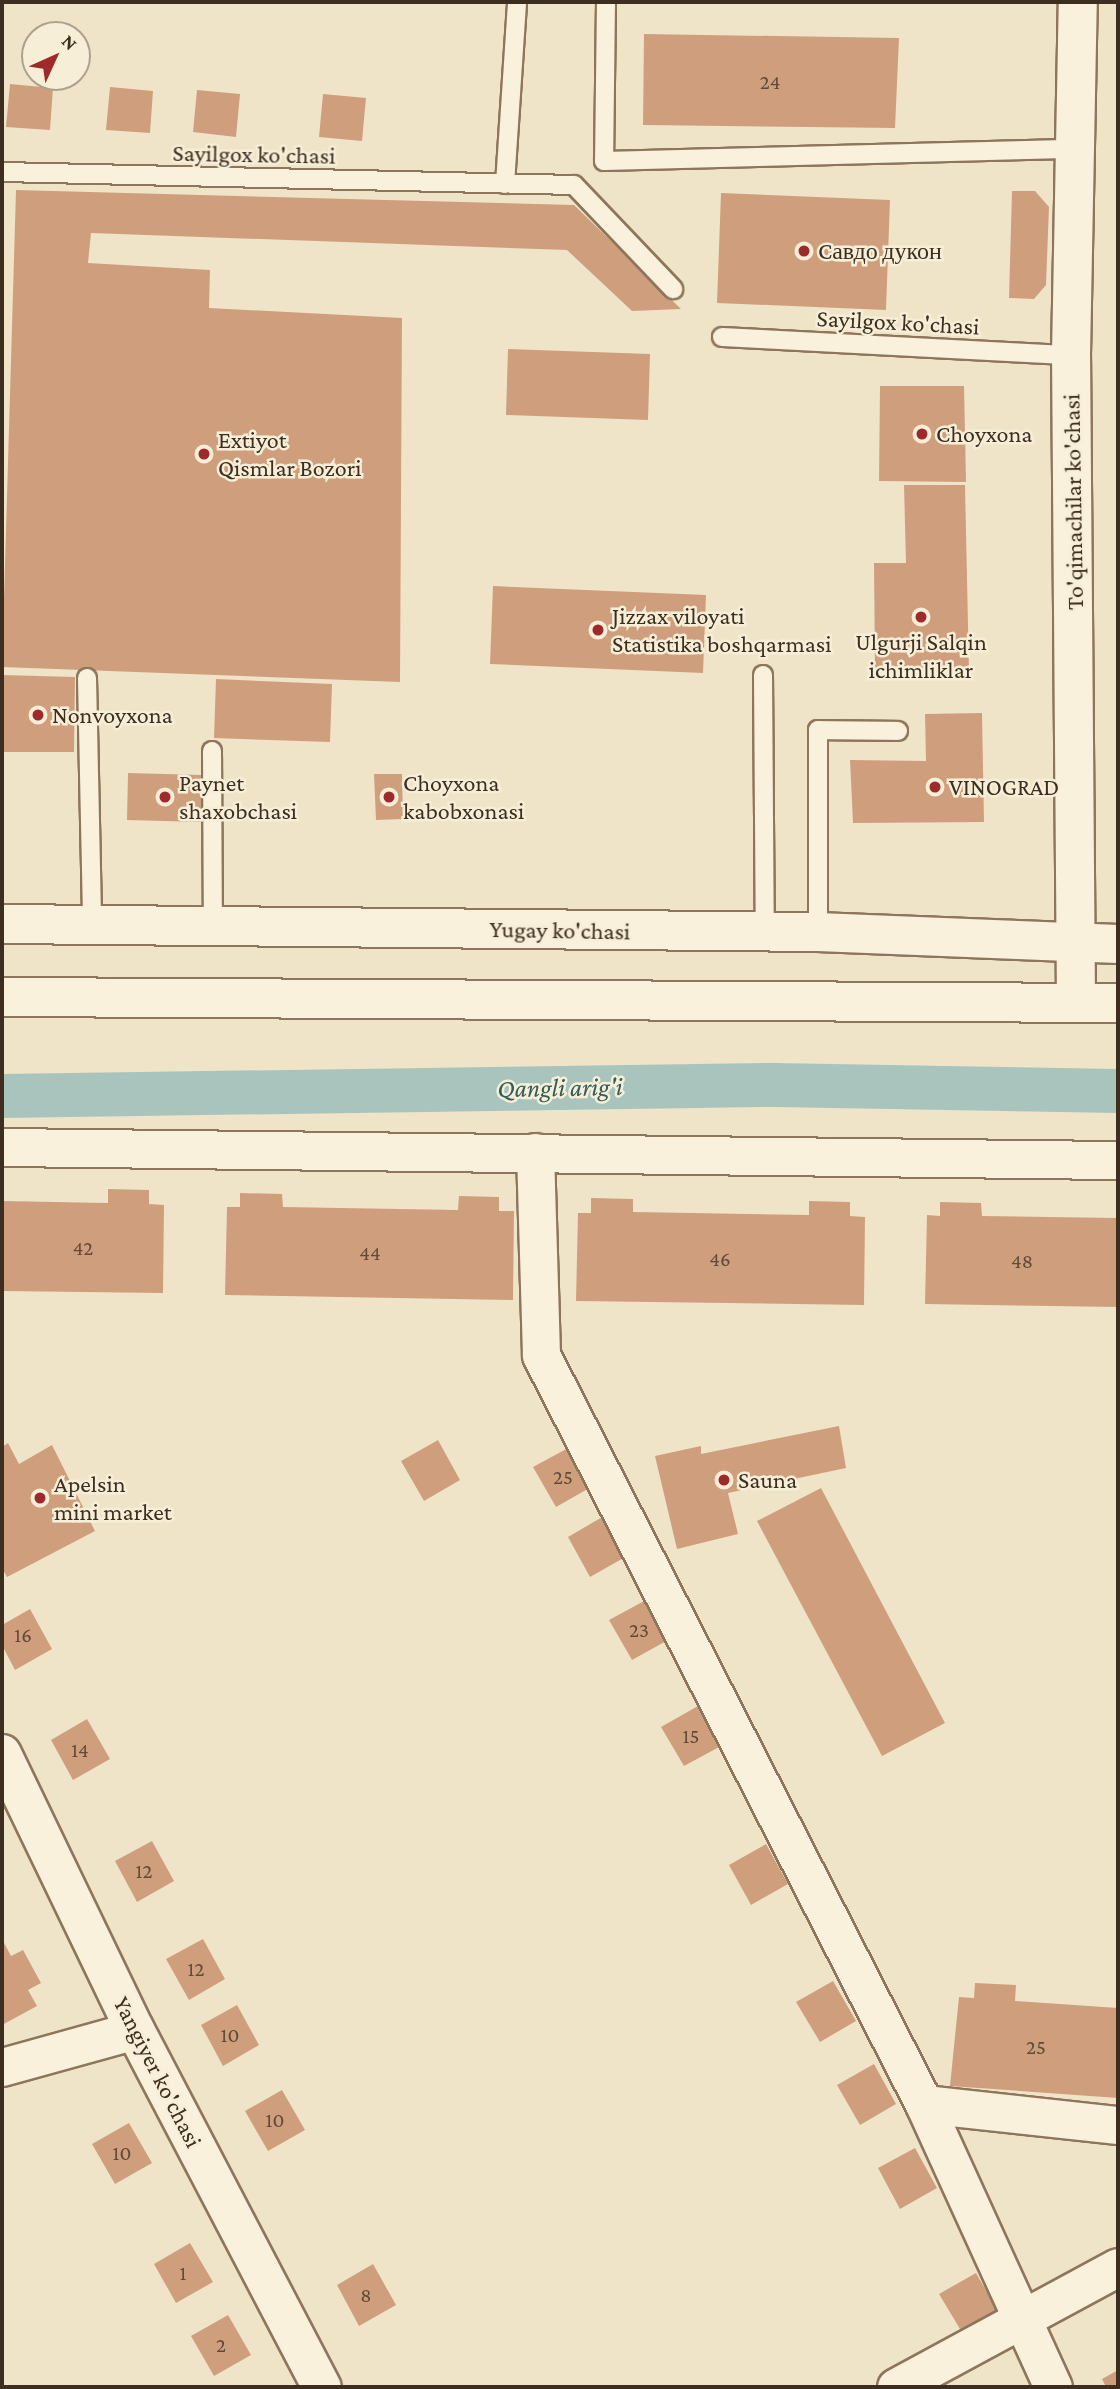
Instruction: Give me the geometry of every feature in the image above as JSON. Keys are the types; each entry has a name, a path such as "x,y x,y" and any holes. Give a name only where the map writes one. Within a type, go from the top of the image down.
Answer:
{"main road":[{"name":"To'qimachilar ko'chasi","path":"1076,1002 1071,355 1078,2"},
{"name":"Yugay ko'chasi","path":"2,924 818,932 1118,944"},
{"path":"2,997 1118,1003"},
{"name":"Yangiyer ko'chasi","path":"2,1754 135,2030 322,2387"}],"street":[{"path":"2,1147 1118,1160"},
{"path":"535,1153 541,1355 924,2104 1053,2387"},
{"path":"2,2067 135,2030"},
{"path":"924,2104 1118,2125"},
{"path":"896,2387 1118,2267"}],"lane":[{"path":"505,184 517,2"},
{"path":"606,2 604,161 1075,149"},
{"name":"Sayilgox ko'chasi","path":"2,172 574,185 673,289"},
{"name":"Sayilgox ko'chasi","path":"722,337 1071,355"},
{"path":"763,676 765,932"},
{"path":"87,678 92,925"},
{"path":"818,932 818,730 898,731"},
{"path":"212,751 213,925"}],"building":[{"path":"644,34 899,38 895,128 643,125"},
{"path":"10,84 21,85 21,91 53,91 50,130 6,127"},
{"path":"110,87 153,91 150,133 106,130"},
{"path":"197,90 240,94 236,137 193,132"},
{"path":"323,94 366,98 362,141 319,137"},
{"name":"Extiyot Qismlar Bozori","path":"16,190 574,205 681,309 632,311 567,250 91,233 88,263 210,270 209,308 402,318 400,682 2,667"},
{"path":"1012,191 1035,191 1049,207 1046,285 1034,299 1009,298"},
{"name":"Cавдо дукон","path":"721,193 890,200 886,310 717,303"},
{"path":"508,349 650,354 648,420 506,415"},
{"name":"Choyxona","path":"880,386 964,386 966,482 879,481"},
{"name":"Ulgurji Salqin ichimliklar","path":"904,485 965,485 969,671 875,671 874,563 906,563"},
{"name":"Jizzax viloyati Statistika boshqarmasi","path":"493,586 706,595 703,673 490,664"},
{"name":"Nonvoyxona","path":"2,675 75,677 74,752 2,752"},
{"path":"216,679 332,684 330,742 214,738"},
{"path":"982,713 984,822 853,823 850,760 926,761 925,714"},
{"name":"Paynet shaxobchasi","path":"128,773 202,775 201,822 127,820"},
{"name":"Choyxona kabobxonasi","path":"374,774 402,774 403,819 376,820"},
{"path":"108,1189 149,1190 149,1204 164,1205 163,1293 2,1291 2,1201 108,1203"},
{"path":"240,1193 282,1194 283,1207 458,1210 459,1196 499,1197 499,1211 514,1211 513,1300 225,1295 227,1207 240,1207"},
{"path":"591,1198 633,1199 633,1212 809,1215 809,1201 850,1202 850,1216 865,1217 864,1305 576,1301 578,1213 591,1213"},
{"path":"940,1202 981,1203 982,1216 1118,1218 1118,1307 925,1304 927,1215 940,1216"},
{"name":"Sauna","path":"839,1426 846,1468 728,1493 738,1534 677,1549 655,1456 701,1446 701,1454"},
{"path":"438,1440 460,1480 424,1501 401,1461"},
{"name":"Apelsin mini market","path":"8,1443 19,1464 52,1445 95,1531 7,1577 2,1568 2,1447"},
{"path":"570,1447 593,1486 556,1507 533,1467"},
{"path":"821,1488 945,1723 882,1756 757,1521"},
{"path":"604,1516 627,1556 590,1577 568,1537"},
{"path":"646,1600 668,1640 632,1660 609,1620"},
{"path":"30,1609 52,1649 15,1670 2,1645 2,1625"},
{"path":"698,1706 721,1746 684,1766 661,1727"},
{"path":"87,1719 110,1759 73,1780 51,1740"},
{"path":"152,1841 174,1881 137,1902 115,1861"},
{"path":"766,1844 788,1884 751,1905 729,1865"},
{"path":"2,1939 11,1956 23,1950 41,1983 28,1990 37,2006 2,2025"},
{"path":"203,1939 225,1979 189,2000 166,1959"},
{"path":"833,1981 856,2021 820,2042 796,2002"},
{"path":"975,1983 1016,1985 1015,2001 1118,2008 1118,2098 950,2086 959,1997 974,1998"},
{"path":"237,2005 259,2045 223,2066 201,2025"},
{"path":"874,2064 896,2104 860,2125 837,2085"},
{"path":"282,2090 305,2130 268,2151 245,2111"},
{"path":"129,2123 152,2163 115,2184 92,2144"},
{"path":"915,2148 937,2188 900,2209 878,2168"},
{"path":"190,2243 213,2282 176,2303 154,2264"},
{"path":"373,2264 396,2305 359,2326 337,2285"},
{"path":"976,2273 999,2313 963,2334 939,2294"},
{"path":"228,2315 251,2355 214,2376 191,2336"},
{"path":"1118,2370 1118,2387 1106,2387 1102,2379"}],"waterway":[{"name":"Qangli arig'i","path":"2,1096 775,1085 1118,1091"}],"place":[{"name":"Cавдо дукон","path":"804,251"},
{"name":"Choyxona","path":"922,434"},
{"name":"Extiyot Qismlar Bozori","path":"204,454"},
{"name":"Ulgurji Salqin ichimliklar","path":"921,617"},
{"name":"Jizzax viloyati Statistika boshqarmasi","path":"598,630"},
{"name":"Nonvoyxona","path":"38,715"},
{"name":"VINOGRAD","path":"935,787"},
{"name":"Paynet shaxobchasi","path":"165,797"},
{"name":"Choyxona kabobxonasi","path":"389,797"},
{"name":"Sauna","path":"724,1480"},
{"name":"Apelsin mini market","path":"40,1498"}]}
